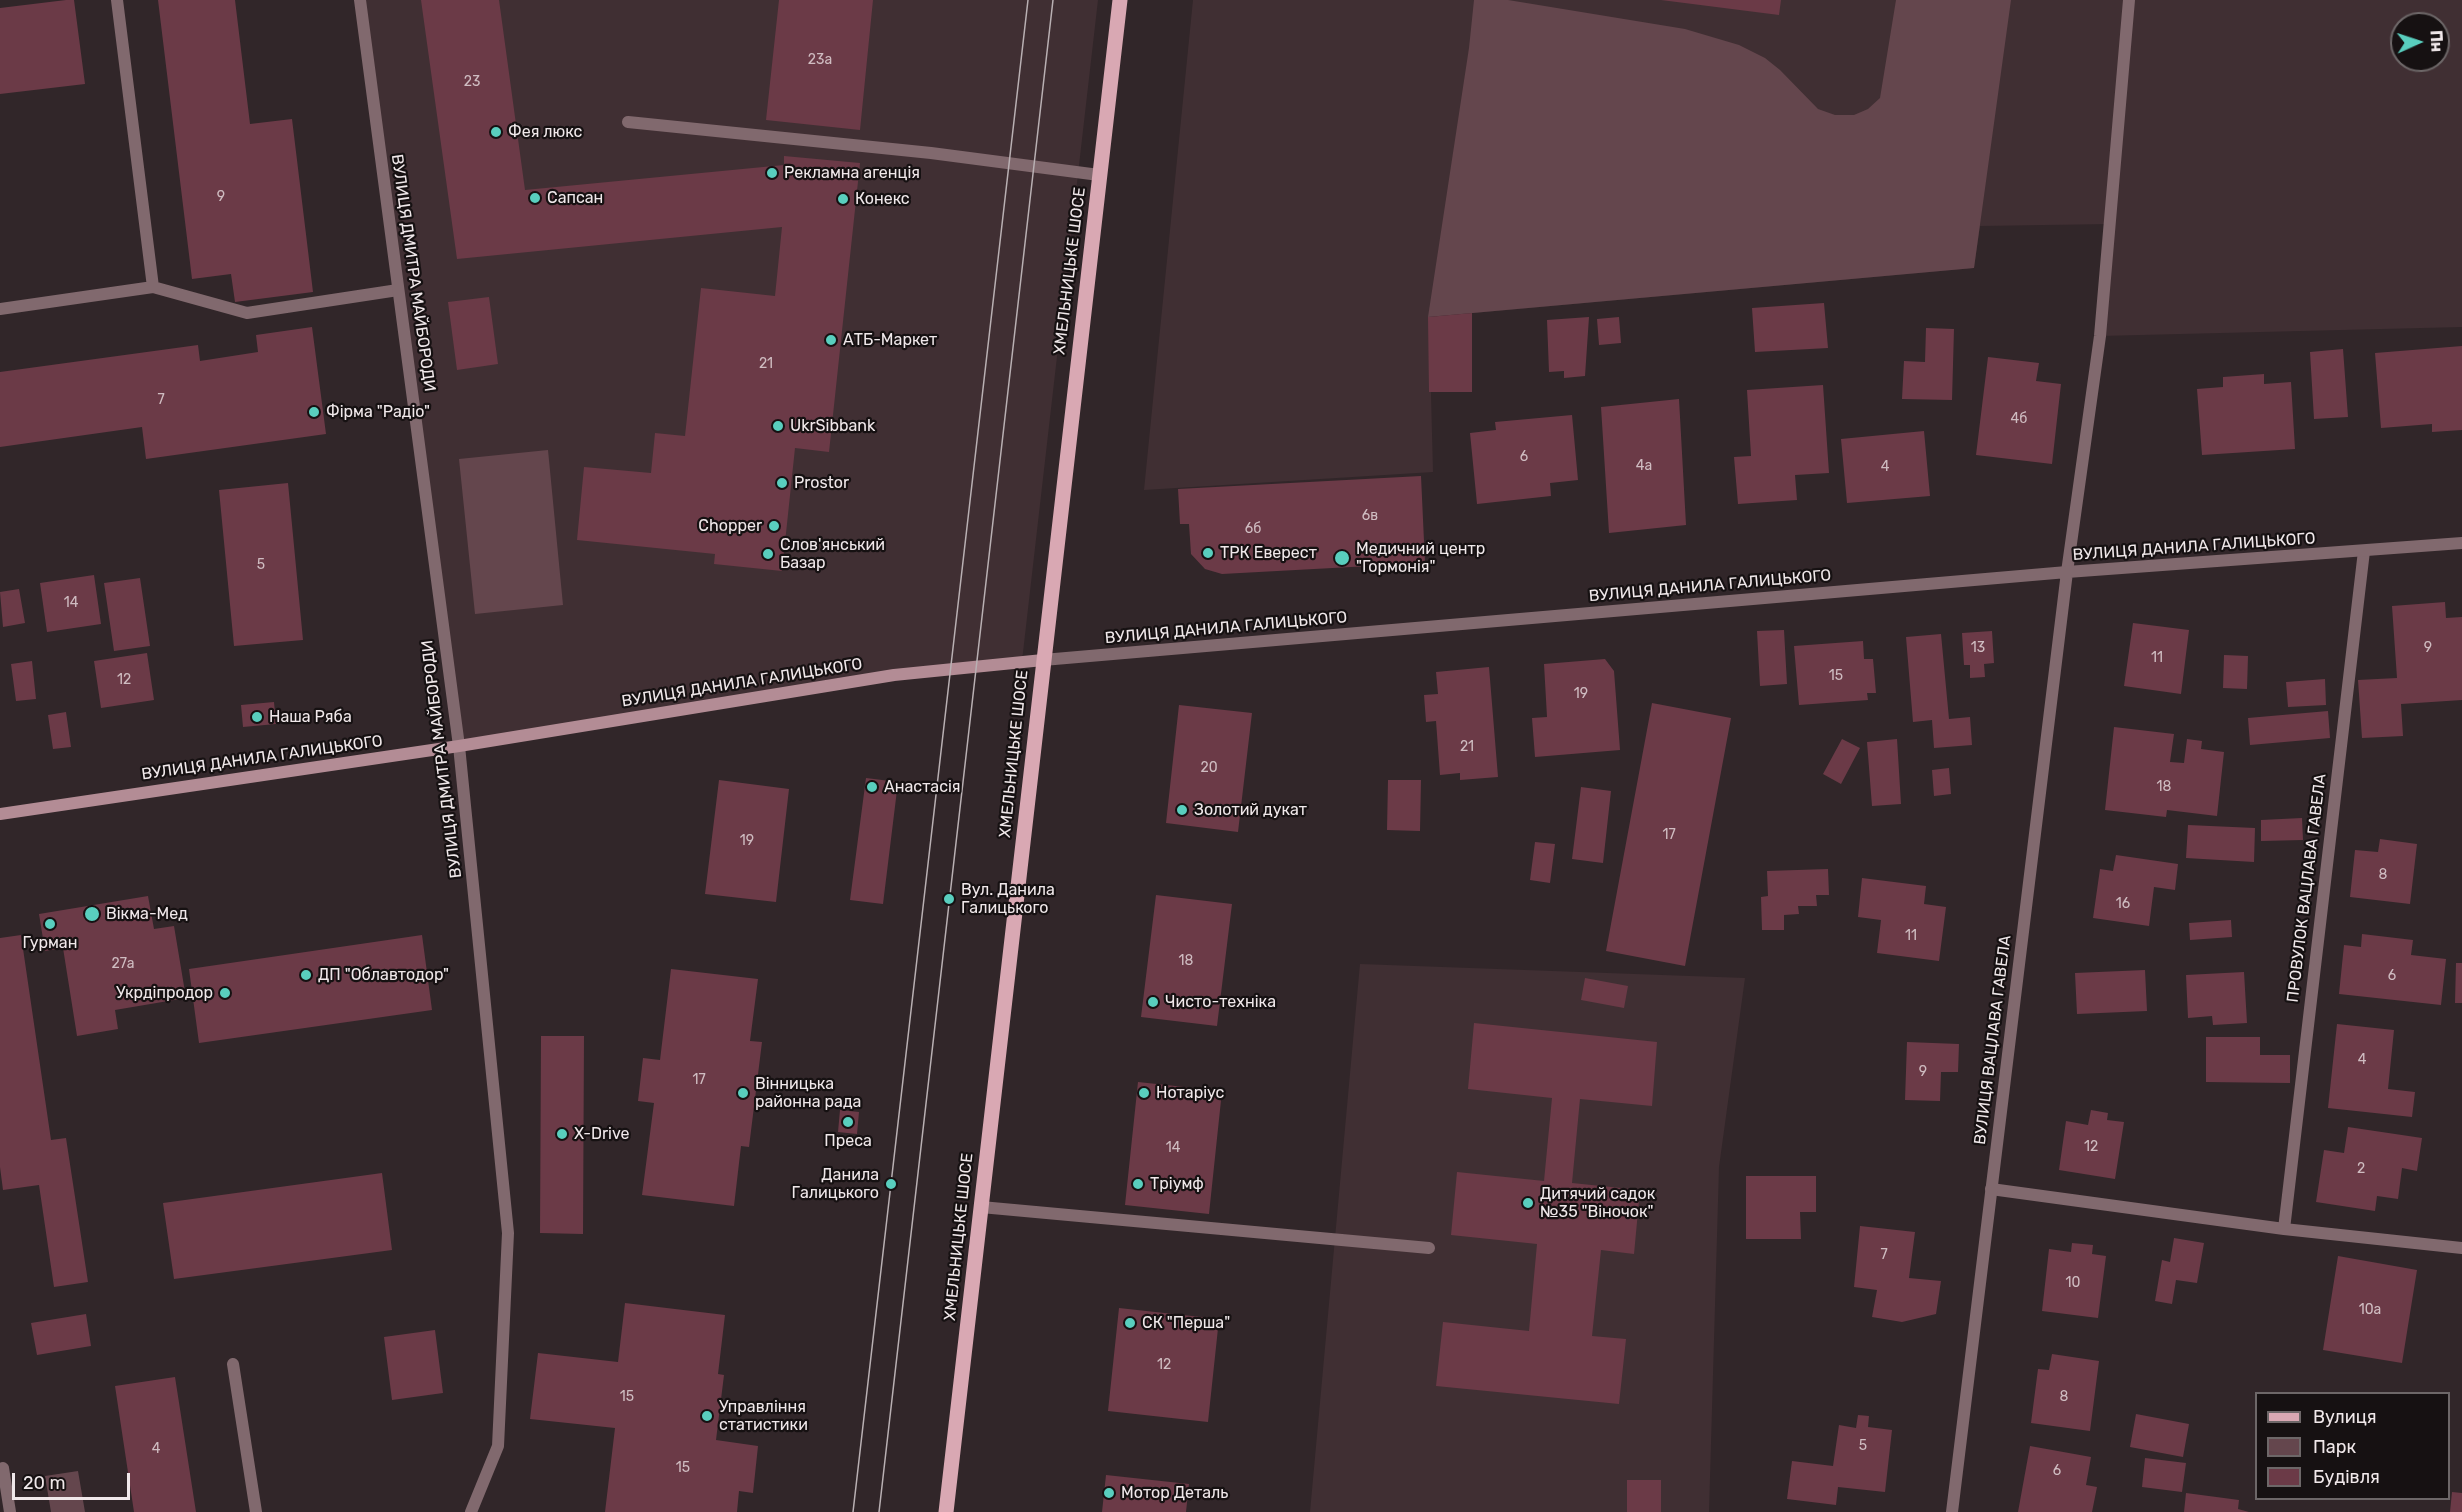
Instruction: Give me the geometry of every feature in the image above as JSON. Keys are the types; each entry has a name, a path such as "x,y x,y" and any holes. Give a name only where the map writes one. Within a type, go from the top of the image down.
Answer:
{"main road":[{"name":"ХМЕЛЬНИЦЬКЕ ШОСЕ","path":"946,1512 1120,0"},
{"name":"ВУЛИЦЯ ДАНИЛА ГАЛИЦЬКОГО","path":"0,814 459,746 894,675 1043,660"}],"street":[{"path":"117,0 153,287"},
{"name":"ВУЛИЦЯ ДМИТРА МАЙБОРОДИ","path":"360,0 459,746 508,1233 498,1446 471,1512"},
{"name":"ВУЛИЦЯ ВАЦЛАВА ГАВЕЛА","path":"1952,1512 2067,572 2100,336 2129,0"},
{"path":"628,122 931,153 1100,175"},
{"path":"0,309 153,287 247,314 398,290"},
{"name":"ВУЛИЦЯ ДАНИЛА ГАЛИЦЬКОГО","path":"1043,660 2067,572 2462,543"},
{"name":"ПРОВУЛОК ВАЦЛАВА ГАВЕЛА","path":"2284,1229 2364,551"},
{"path":"1991,1189 2284,1229 2462,1248"},
{"path":"981,1207 1429,1248"},
{"path":"233,1364 256,1512"},
{"path":"0,1469 3,1468 10,1512"}],"shaded area":[{"path":"361,0 1098,0 1022,661 460,744"},
{"path":"1193,0 2462,0 2462,327 2100,336 2110,224 1980,226 1974,268 1429,317 1433,472 1144,490"},
{"name":"Дитячий садок №35 \"Віночок\"","path":"1360,964 1745,978 1719,1167 1709,1512 1310,1512"}],"green space":[{"path":"1474,0 1508,0 1685,29 1739,45 1765,58 1780,70 1818,109 1835,115 1854,115 1868,109 1880,98 1896,0 2011,0 1974,268 1428,317 1469,48"},
{"path":"548,450 563,605 475,614 459,459"},
{"path":"78,1471 85,1512 51,1512 45,1476"}],"building":[{"path":"74,0 85,84 0,94 0,8"},
{"path":"158,0 235,0 250,124 292,119 313,292 235,302 231,274 192,279"},
{"path":"421,0 499,0 525,190 784,165 784,156 860,163 829,452 795,448 782,571 714,564 715,554 577,540 584,467 651,473 655,433 685,436 701,288 775,296 782,227 457,259"},
{"path":"779,0 873,0 860,130 766,120"},
{"path":"1661,0 1781,0 1779,15"},
{"path":"489,297 498,364 457,370 448,302"},
{"path":"1824,303 1828,348 1755,352 1752,308"},
{"path":"1472,313 1472,392 1429,392 1428,317"},
{"path":"1589,317 1585,376 1564,378 1564,371 1549,372 1547,320"},
{"path":"1619,317 1621,343 1599,345 1597,319"},
{"path":"312,327 326,434 146,459 142,427 0,447 0,372 198,345 200,361 258,352 256,335"},
{"path":"1926,328 1954,329 1952,400 1902,399 1904,361 1925,362"},
{"path":"2462,346 2462,430 2432,432 2432,424 2381,428 2375,353"},
{"path":"2343,349 2348,417 2314,419 2310,352"},
{"path":"1988,357 2039,363 2036,381 2061,384 2052,464 1976,455"},
{"path":"2264,374 2264,384 2291,382 2295,449 2202,455 2197,389 2223,387 2223,377"},
{"path":"1823,385 1829,473 1795,475 1797,500 1738,504 1734,457 1751,456 1747,390"},
{"path":"1679,399 1686,525 1609,533 1601,407"},
{"path":"1572,415 1578,480 1550,483 1551,496 1477,504 1470,433 1496,430 1495,422"},
{"path":"1924,431 1930,496 1847,503 1841,439"},
{"path":"1421,476 1425,563 1222,574 1205,569 1191,554 1189,524 1180,524 1178,489"},
{"path":"288,483 303,640 234,646 219,490"},
{"path":"94,575 101,624 47,632 40,583"},
{"path":"140,578 150,646 114,651 104,583"},
{"path":"19,589 25,623 3,627 0,592"},
{"path":"2445,602 2446,618 2462,617 2462,700 2401,704 2403,736 2362,738 2358,680 2397,678 2392,606"},
{"path":"2133,623 2189,630 2181,694 2124,686"},
{"path":"1784,630 1787,684 1760,686 1757,631"},
{"path":"1992,631 1994,663 1984,664 1985,677 1970,678 1970,665 1964,665 1962,633"},
{"path":"1941,634 1949,719 1970,717 1972,745 1934,748 1932,720 1913,722 1906,637"},
{"path":"1863,641 1864,659 1873,659 1876,693 1867,693 1868,700 1799,705 1794,646"},
{"path":"147,653 154,700 101,708 94,661"},
{"path":"2224,655 2248,656 2247,689 2223,688"},
{"path":"1605,659 1614,671 1620,750 1535,757 1532,718 1547,717 1544,664"},
{"path":"32,661 36,699 16,701 11,664"},
{"path":"1489,667 1498,777 1460,780 1460,773 1440,775 1436,721 1426,722 1424,695 1438,694 1436,672"},
{"path":"2325,679 2326,705 2288,707 2286,682"},
{"path":"274,702 276,724 243,727 241,705"},
{"path":"1652,703 1731,718 1685,966 1606,951"},
{"path":"1179,705 1252,713 1238,832 1166,823"},
{"path":"2328,711 2330,738 2250,745 2248,718"},
{"path":"66,712 71,747 53,749 48,715"},
{"path":"2114,727 2174,734 2170,762 2184,763 2187,739 2202,741 2201,749 2224,752 2217,816 2167,810 2166,817 2105,810"},
{"path":"1842,739 1860,748 1841,784 1823,774"},
{"path":"1897,739 1901,804 1872,806 1867,742"},
{"path":"1949,768 1951,794 1934,796 1932,770"},
{"path":"866,778 898,782 883,904 850,900"},
{"path":"719,780 789,789 776,902 705,894"},
{"path":"1388,780 1421,780 1420,831 1387,830"},
{"path":"1581,787 1611,791 1603,863 1572,859"},
{"path":"2302,818 2303,840 2261,841 2261,820"},
{"path":"2188,825 2255,828 2254,862 2186,858"},
{"path":"2380,839 2417,844 2410,904 2350,897 2355,850 2378,852"},
{"path":"1535,842 1555,844 1550,883 1530,880"},
{"path":"2116,855 2178,864 2175,890 2154,887 2149,926 2093,918 2100,869 2113,871"},
{"path":"1828,869 1829,895 1816,895 1817,906 1798,906 1799,914 1784,915 1784,930 1762,930 1761,897 1768,896 1767,871"},
{"path":"1862,878 1926,886 1924,904 1946,907 1939,961 1877,953 1881,920 1858,917"},
{"path":"1156,895 1232,904 1217,1026 1141,1017"},
{"path":"148,896 154,929 174,926 186,998 115,1010 118,1029 77,1036 63,948 45,951 39,914"},
{"path":"2231,920 2232,937 2190,940 2189,923"},
{"path":"2362,934 2413,940 2411,955 2446,959 2441,1005 2339,994 2344,945 2361,947"},
{"path":"21,935 51,1140 66,1138 88,1282 54,1287 39,1185 3,1190 0,1167 0,938"},
{"path":"422,935 432,1010 199,1043 189,969"},
{"path":"2456,963 2462,963 2462,1003 2455,1003"},
{"path":"671,969 758,979 750,1041 762,1042 749,1147 741,1146 734,1206 642,1195 654,1103 638,1101 643,1058 660,1060"},
{"path":"2145,970 2147,1011 2077,1014 2075,973"},
{"path":"2244,972 2247,1023 2213,1025 2212,1016 2188,1018 2186,975"},
{"path":"1585,978 1628,986 1624,1008 1581,1000"},
{"path":"1474,1023 1657,1042 1652,1106 1580,1099 1572,1183 1640,1190 1634,1254 1601,1250 1592,1336 1626,1339 1619,1404 1436,1386 1443,1322 1529,1331 1537,1244 1451,1235 1457,1172 1544,1181 1552,1098 1468,1089"},
{"path":"2337,1024 2394,1030 2388,1089 2415,1092 2412,1117 2328,1108"},
{"name":"X-Drive","path":"541,1036 584,1036 583,1234 540,1233"},
{"path":"2206,1037 2260,1037 2260,1055 2290,1055 2290,1083 2206,1082"},
{"path":"1907,1042 1959,1044 1958,1072 1941,1072 1940,1101 1905,1100"},
{"path":"1138,1082 1222,1091 1209,1214 1125,1205"},
{"name":"Преса","path":"840,1110 859,1112 857,1134 838,1132"},
{"path":"2091,1110 2108,1113 2107,1120 2124,1122 2115,1179 2059,1170 2066,1121 2088,1125"},
{"path":"2348,1127 2422,1138 2417,1171 2402,1168 2398,1199 2377,1196 2375,1211 2316,1202 2324,1150 2344,1153"},
{"path":"382,1173 392,1250 174,1279 163,1203"},
{"path":"1746,1176 1816,1176 1816,1212 1800,1212 1801,1239 1746,1239"},
{"path":"1860,1226 1915,1232 1909,1278 1941,1281 1936,1314 1902,1322 1872,1317 1877,1290 1854,1287"},
{"path":"2174,1238 2204,1243 2197,1283 2176,1280 2172,1304 2155,1301 2162,1260 2170,1262"},
{"path":"2072,1243 2093,1245 2092,1254 2106,1256 2098,1318 2042,1311 2049,1249 2071,1252"},
{"path":"2338,1256 2417,1270 2402,1363 2323,1350"},
{"path":"625,1303 725,1315 718,1374 724,1375 716,1440 758,1446 753,1493 739,1491 737,1512 605,1512 615,1428 530,1419 538,1353 618,1362"},
{"path":"1119,1308 1219,1319 1208,1422 1108,1411"},
{"path":"86,1314 91,1346 37,1355 31,1323"},
{"path":"435,1330 443,1393 392,1400 384,1337"},
{"path":"2052,1354 2099,1361 2090,1431 2031,1423 2038,1369 2049,1370"},
{"path":"175,1377 196,1512 134,1512 115,1386"},
{"path":"2136,1414 2189,1424 2183,1457 2130,1447"},
{"path":"1858,1415 1869,1416 1868,1427 1892,1430 1885,1492 1838,1487 1836,1505 1787,1499 1792,1461 1833,1466 1839,1425 1856,1428"},
{"path":"2030,1446 2091,1457 2086,1485 2097,1487 2092,1512 2018,1512"},
{"path":"2145,1458 2186,1463 2182,1492 2142,1487"},
{"path":"1106,1475 1189,1484 1186,1512 1102,1512"},
{"path":"1627,1480 1661,1480 1661,1512 1627,1512"},
{"path":"2452,1492 2462,1493 2462,1512 2450,1512"},
{"path":"2186,1493 2239,1500 2238,1509 2249,1512 2184,1512"}],"tram line":[{"path":"853,1512 1028,0"},
{"path":"879,1512 1053,0"}],"place":[{"name":"Фея люкс","path":"496,132"},
{"name":"Рекламна агенція","path":"772,173"},
{"name":"Сапсан","path":"535,198"},
{"name":"Конекс","path":"843,199"},
{"name":"АТБ-Маркет","path":"831,340"},
{"name":"Фірма \"Радіо\"","path":"314,412"},
{"name":"UkrSibbank","path":"778,426"},
{"name":"Prostor","path":"782,483"},
{"name":"Chopper","path":"774,526"},
{"name":"ТРК Еверест","path":"1208,553"},
{"name":"Слов'янський Базар","path":"768,554"},
{"name":"Медичний центр \"Гормонія\"","path":"1342,558"},
{"name":"Наша Ряба","path":"257,717"},
{"name":"Анастасія","path":"872,787"},
{"name":"Золотий дукат","path":"1182,810"},
{"name":"Вул. Данила Галицького","path":"949,899"},
{"name":"Вікма-Мед","path":"92,914"},
{"name":"Гурман","path":"50,924"},
{"name":"ДП \"Облавтодор\"","path":"306,975"},
{"name":"Укрдіпродор","path":"225,993"},
{"name":"Чисто-техніка","path":"1153,1002"},
{"name":"Вінницька районна рада","path":"743,1093"},
{"name":"Нотаріус","path":"1144,1093"},
{"name":"Преса","path":"848,1122"},
{"name":"X-Drive","path":"562,1134"},
{"name":"Данила Галицького","path":"891,1184"},
{"name":"Тріумф","path":"1138,1184"},
{"name":"Дитячий садок №35 \"Віночок\"","path":"1528,1203"},
{"name":"СК \"Перша\"","path":"1130,1323"},
{"name":"Управління статистики","path":"707,1416"},
{"name":"Мотор Деталь","path":"1109,1493"}]}
